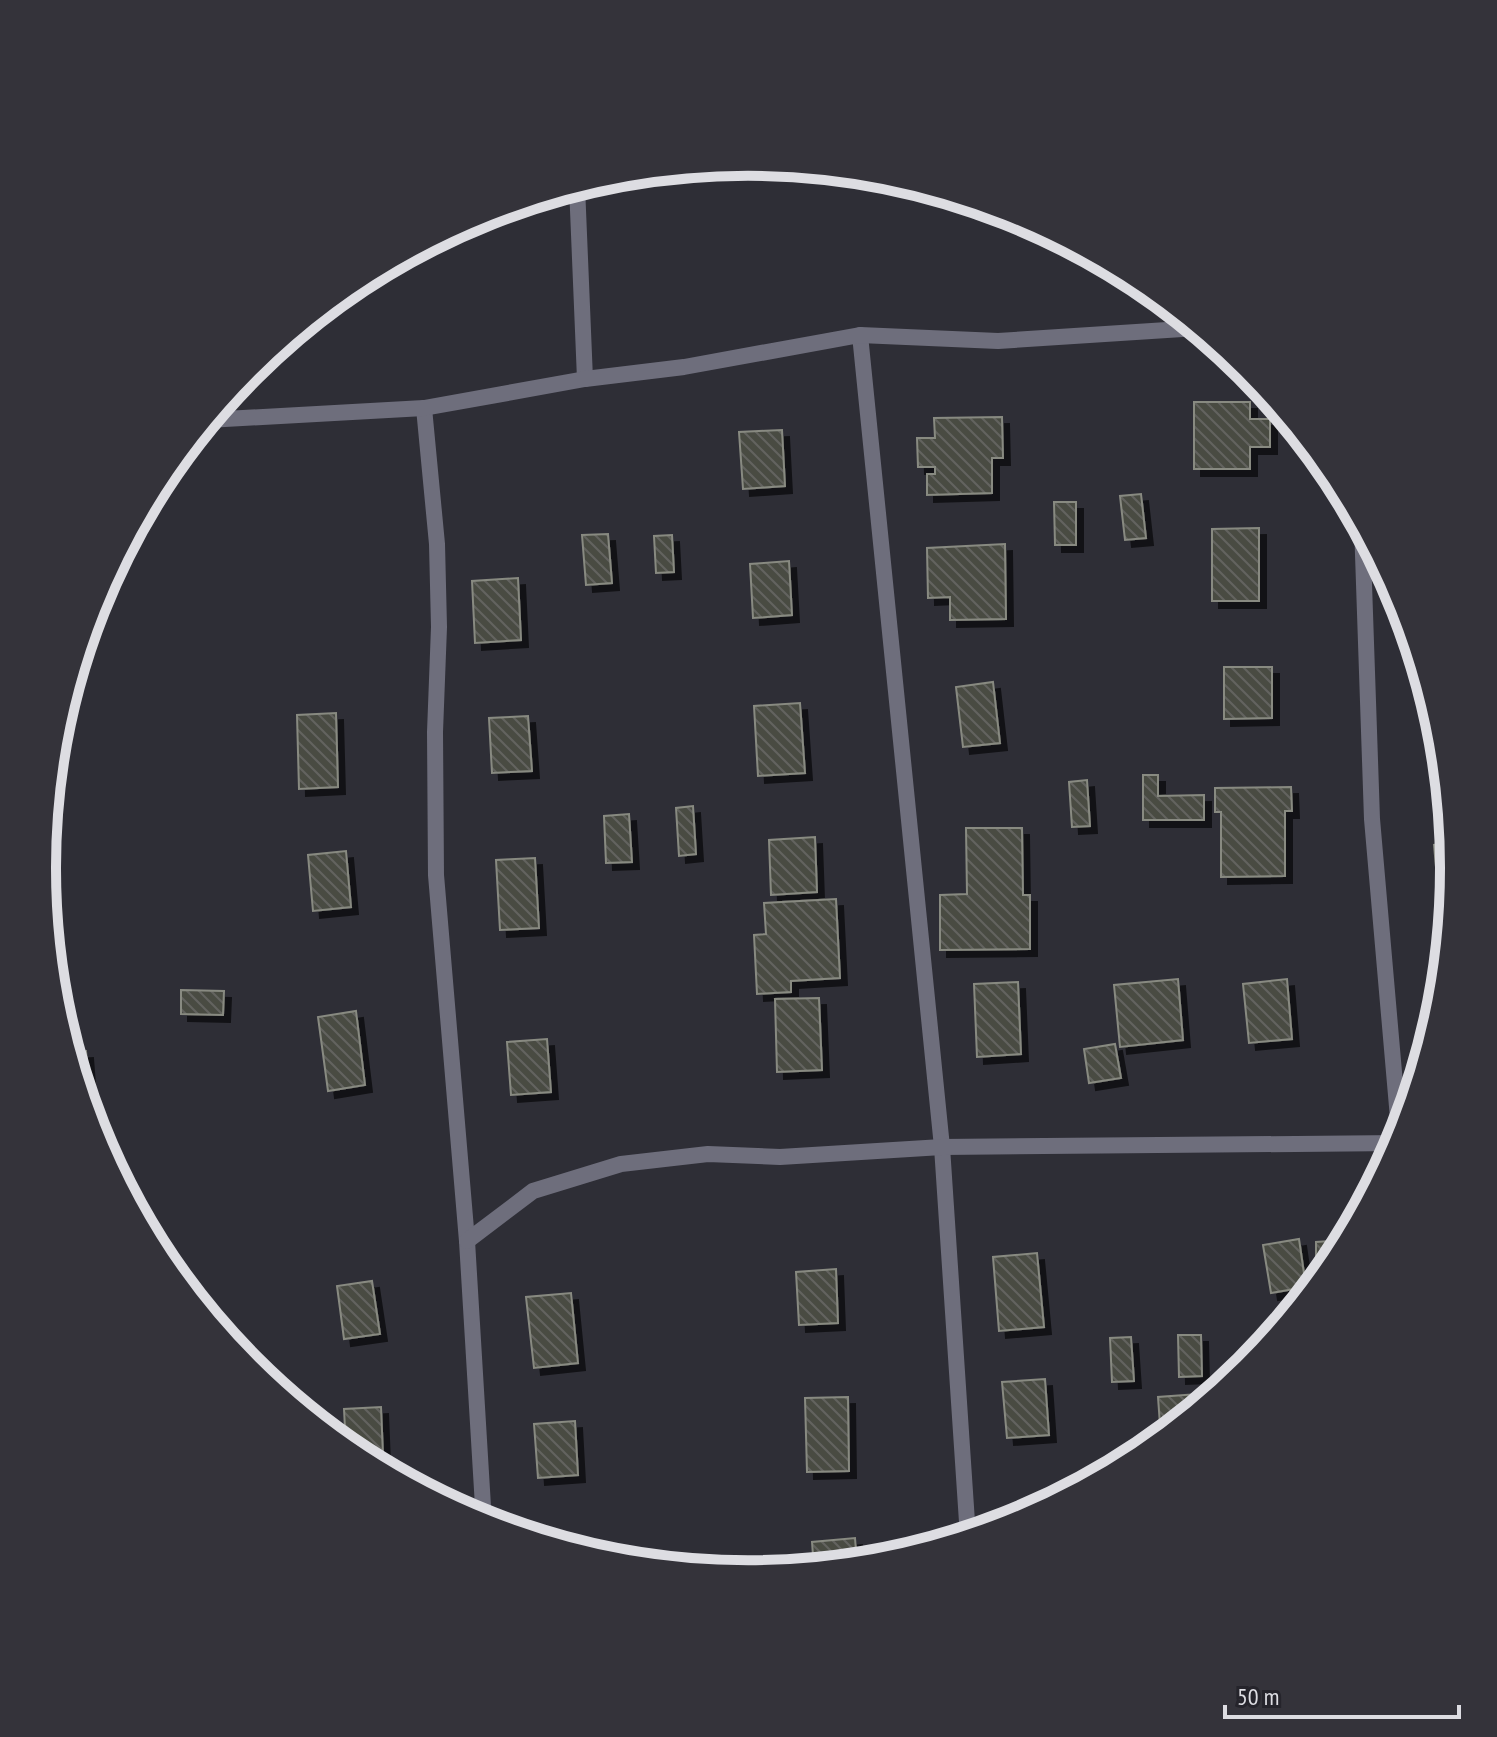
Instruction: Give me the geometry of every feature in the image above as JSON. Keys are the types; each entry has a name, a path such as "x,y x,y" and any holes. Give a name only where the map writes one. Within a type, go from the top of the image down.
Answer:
{"street":[{"path":"577,198 585,379"},
{"path":"222,419 424,408 585,379 684,367 860,335 998,341 1182,329"},
{"path":"860,335 942,1147 967,1525"},
{"path":"424,408 437,544 436,875 467,1241 483,1508"},
{"path":"1363,549 1372,819 1396,1111"},
{"path":"467,1241 533,1191 621,1164 708,1154 780,1157 942,1147 1384,1142"}],"building":[{"path":"1194,402 1250,402 1250,419 1270,419 1270,447 1250,447 1250,469 1194,469"},
{"path":"1002,417 1003,458 992,458 992,493 927,495 927,474 935,474 935,467 918,467 917,438 935,438 934,418"},
{"path":"782,430 785,486 743,489 739,432"},
{"path":"1141,494 1146,538 1125,540 1120,496"},
{"path":"1054,502 1076,502 1076,545 1055,545"},
{"path":"1259,528 1259,601 1212,601 1212,529"},
{"path":"608,534 612,583 586,585 582,535"},
{"path":"672,535 674,572 656,573 654,536"},
{"path":"1005,544 1006,619 950,620 950,597 928,598 927,548"},
{"path":"789,561 792,615 753,618 750,564"},
{"path":"518,578 521,640 475,643 472,581"},
{"path":"1224,667 1272,667 1272,718 1224,719"},
{"path":"993,682 1000,743 963,747 956,687"},
{"path":"800,703 805,773 758,776 754,706"},
{"path":"336,713 338,787 299,789 297,715"},
{"path":"528,716 532,771 492,773 489,718"},
{"path":"1427,730 1432,760 1428,760"},
{"path":"1143,775 1158,775 1158,796 1204,795 1204,820 1143,820"},
{"path":"1087,780 1090,826 1072,827 1069,782"},
{"path":"1291,787 1292,811 1285,811 1285,876 1221,877 1221,812 1215,812 1215,788"},
{"path":"693,806 696,854 679,856 676,808"},
{"path":"629,814 632,862 606,863 604,816"},
{"path":"966,828 1022,828 1023,895 1030,895 1030,949 940,950 940,895 967,894"},
{"path":"815,837 817,892 771,895 769,840"},
{"path":"1440,844 1440,900 1439,900 1434,845"},
{"path":"346,851 351,907 313,911 308,855"},
{"path":"535,858 539,928 500,930 496,860"},
{"path":"836,899 840,978 791,981 791,992 757,994 754,935 766,934 764,903"},
{"path":"1178,979 1183,1040 1120,1047 1114,985"},
{"path":"1287,979 1292,1039 1249,1043 1243,984"},
{"path":"1018,982 1021,1054 977,1057 974,984"},
{"path":"181,990 224,991 223,1015 181,1014"},
{"path":"819,998 822,1070 777,1072 775,999"},
{"path":"356,1011 365,1085 328,1091 318,1017"},
{"path":"547,1039 551,1092 511,1095 507,1042"},
{"path":"1115,1044 1121,1078 1089,1083 1084,1049"},
{"path":"81,1051 86,1051 88,1073"},
{"path":"1299,1239 1305,1280 1299,1288 1271,1293 1263,1245"},
{"path":"1330,1241 1320,1259 1316,1259 1316,1242"},
{"path":"1037,1253 1044,1327 999,1331 993,1257"},
{"path":"836,1269 838,1323 799,1325 796,1272"},
{"path":"372,1281 380,1334 344,1339 337,1286"},
{"path":"571,1293 578,1363 534,1368 526,1297"},
{"path":"1178,1335 1201,1335 1202,1376 1179,1377"},
{"path":"1131,1337 1134,1381 1112,1382 1110,1338"},
{"path":"1045,1379 1049,1435 1007,1438 1002,1382"},
{"path":"1198,1394 1198,1395 1160,1425 1158,1397"},
{"path":"848,1397 849,1471 807,1472 805,1398"},
{"path":"381,1407 383,1455 345,1431 344,1409"},
{"path":"575,1421 578,1475 538,1478 534,1424"},
{"path":"855,1538 856,1552 813,1558 812,1542"}]}
